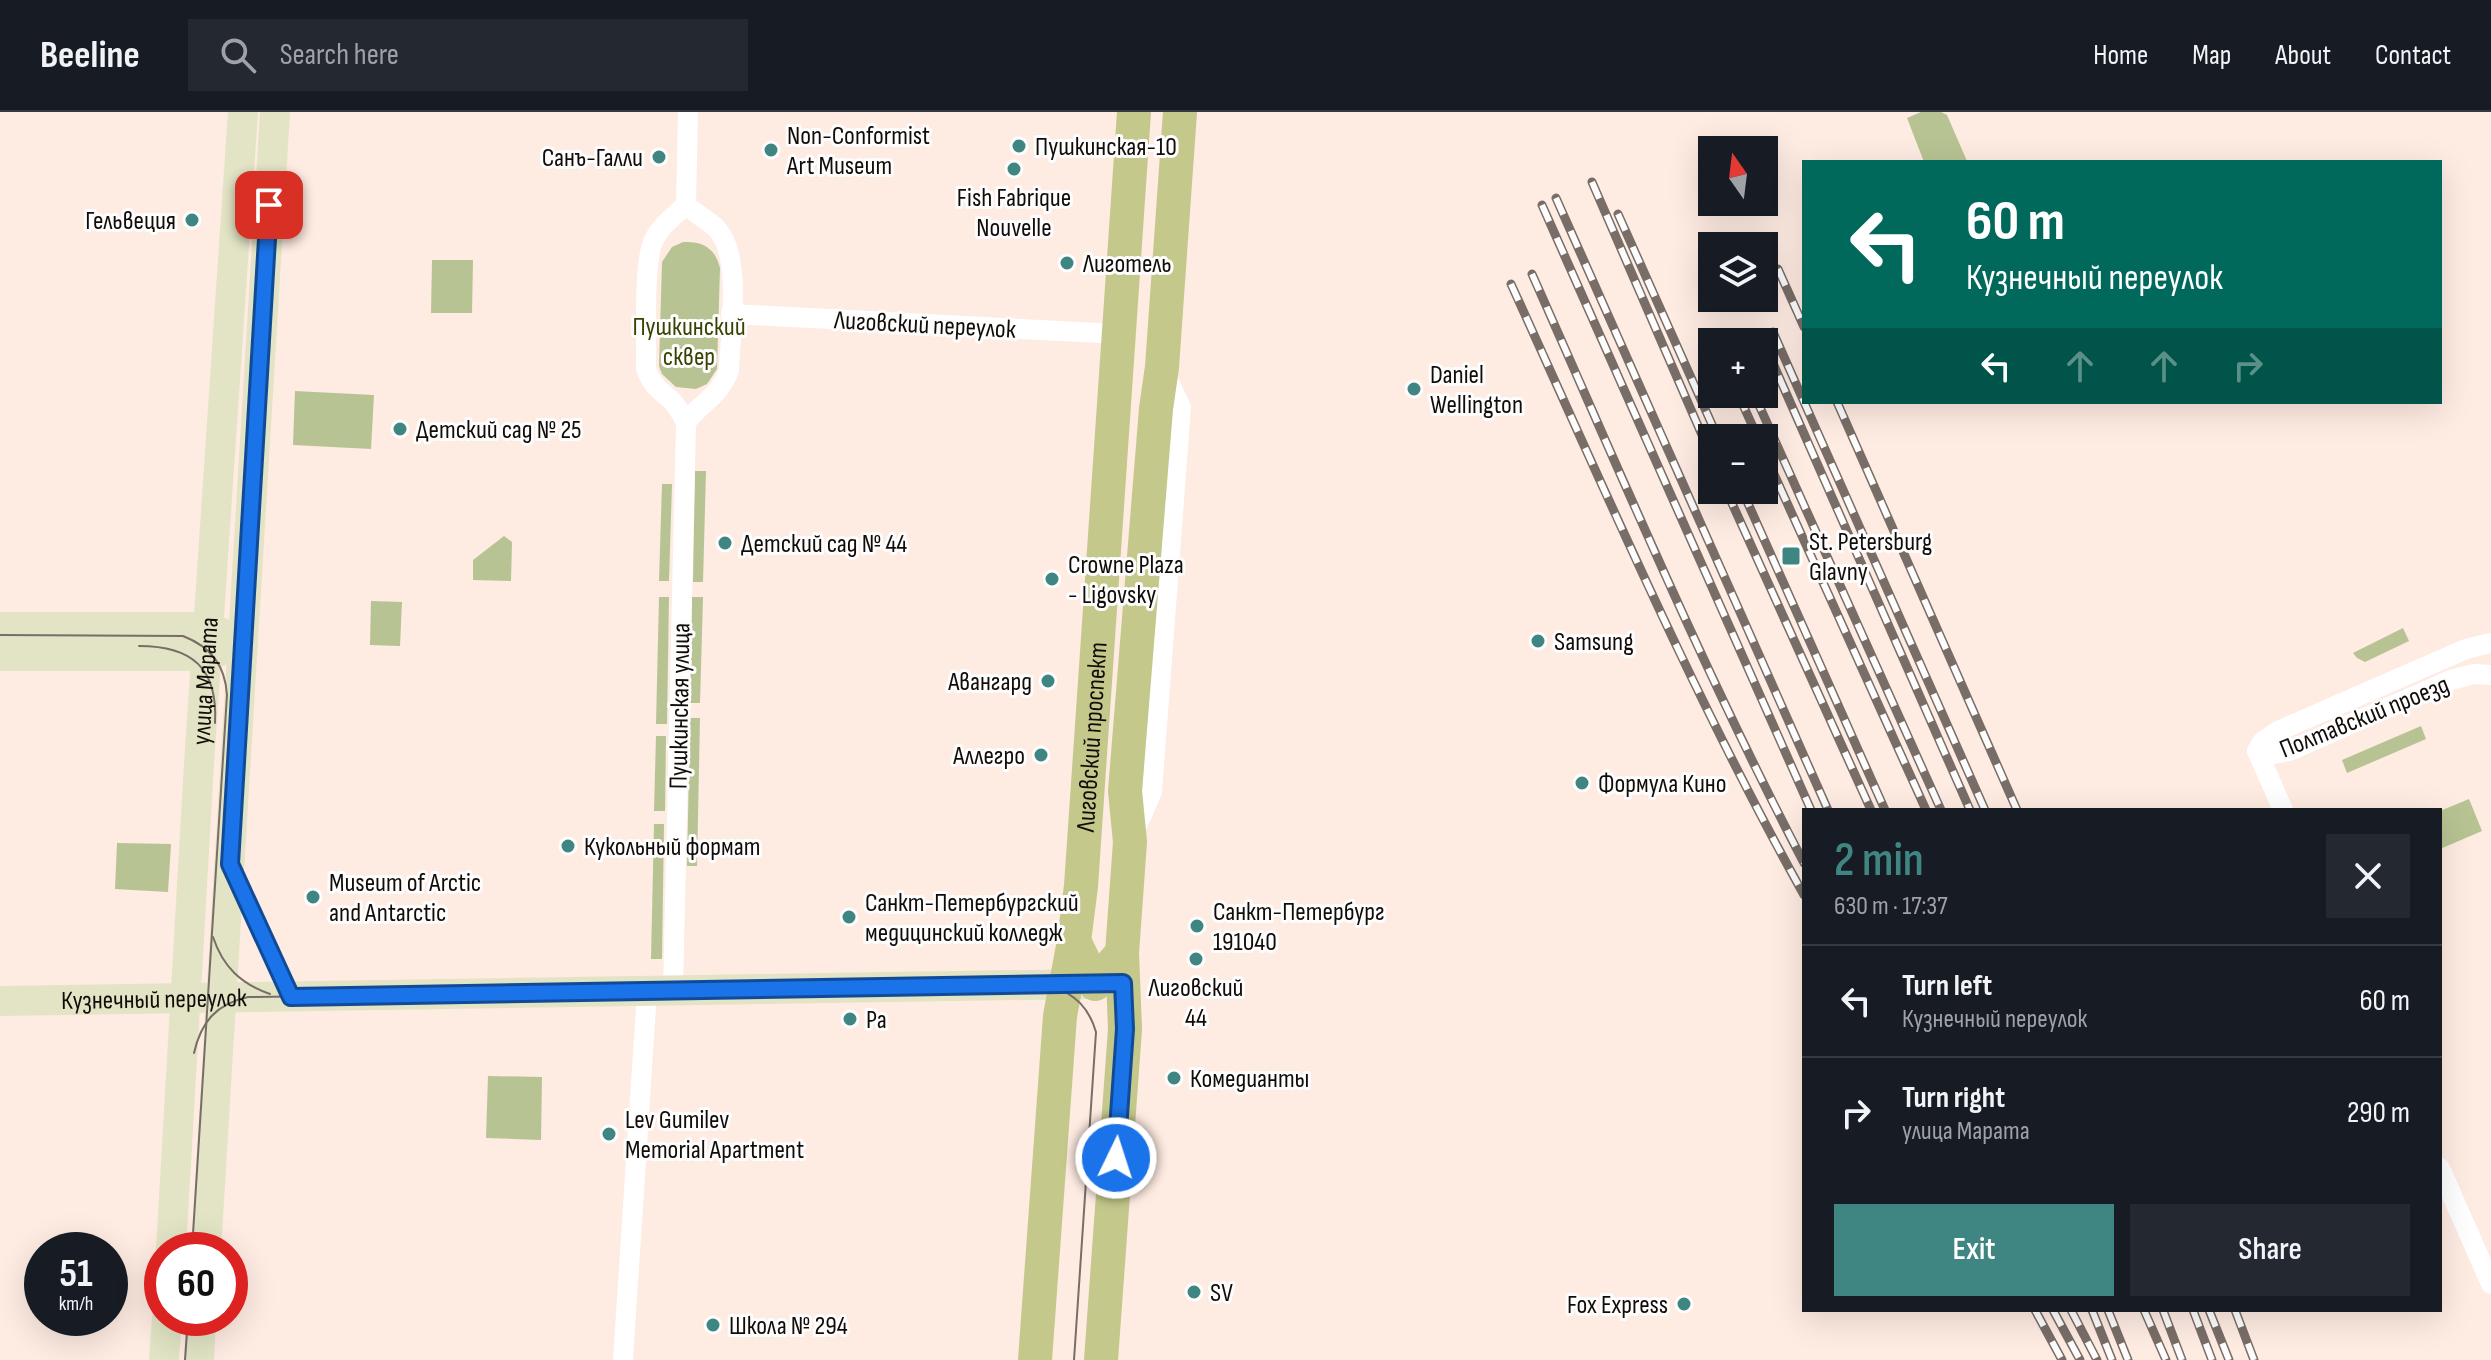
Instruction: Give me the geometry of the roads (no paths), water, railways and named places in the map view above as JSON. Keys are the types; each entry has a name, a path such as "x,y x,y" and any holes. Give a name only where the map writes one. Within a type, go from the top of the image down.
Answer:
{"main road":[{"name":"Лиговский проспект","path":"1101,1360 1125,1029 1102,976 1074,941 1081,886 1134,112"},
{"name":"Лиговский проспект","path":"1035,1360 1060,1016 1102,976 1130,842 1125,791 1162,367 1180,112"}],"street":[{"name":"улица Марата","path":"172,1232 243,112"},
{"name":"улица Марата","path":"207,1232 275,112"},
{"path":"686,214 688,112"},
{"path":"673,401 702,402 714,397 724,386 729,370 732,262 727,245 717,229 686,214"},
{"path":"686,214 660,229 652,243 646,368 650,380 673,401 686,422 702,402"},
{"name":"Лиговский переулок","path":"731,314 1119,334"},
{"name":"Пушкинская улица","path":"623,1360 660,991 686,422"},
{"path":"0,627 209,642"},
{"path":"0,656 241,642"},
{"name":"Полтавский проезд","path":"2491,643 2466,649 2278,731 2262,742 2257,751 2269,755 2289,751 2451,680 2474,674 2491,675"},
{"path":"2257,751 2282,808"},
{"name":"улица Марата","path":"230,864 291,997"},
{"name":"Кузнечный переулок","path":"0,1001 660,991 1102,976"},
{"path":"2442,1173 2491,1284"},
{"path":"164,1360 166,1336"},
{"path":"199,1360 200,1336"}],"tram line":[{"path":"0,635 183,636 215,658 226,684 193,1232"},
{"path":"139,646 174,650 198,664 212,688 215,723"},
{"path":"213,937 234,973 270,994"},
{"path":"194,1053 201,1032 212,1016 227,1004 248,997 1052,986 1080,1003 1090,1016 1096,1032 1074,1360"},
{"path":"185,1360 187,1336"}],"railway":[{"path":"1592,182 1698,426"},
{"path":"1556,198 1827,808"},
{"path":"1542,205 1810,808"},
{"path":"1618,214 1712,424"},
{"path":"1778,269 1802,323"},
{"path":"1532,274 1697,645 1802,859"},
{"path":"1511,284 1688,669 1802,891"},
{"path":"1778,343 1802,397"},
{"path":"1778,375 1969,808"},
{"path":"1805,404 1984,808"},
{"path":"1838,404 2016,808"},
{"path":"1744,408 1752,424"},
{"path":"1760,408 1940,808"},
{"path":"1778,483 1925,808"},
{"path":"1732,504 1870,808"},
{"path":"1748,504 1884,808"},
{"path":"2036,1312 2062,1360"},
{"path":"2054,1312 2080,1360"},
{"path":"2072,1312 2097,1360"},
{"path":"2093,1312 2112,1360"},
{"path":"2109,1312 2128,1360"},
{"path":"2145,1312 2166,1360"},
{"path":"2164,1312 2182,1360"},
{"path":"2194,1312 2212,1360"},
{"path":"2210,1312 2229,1360"},
{"path":"2236,1312 2254,1360"}],"place":[{"name":"Пушкинская-10","path":"1019,146"},
{"name":"Non-Conformist Art Museum","path":"771,150"},
{"name":"Санъ-Галли","path":"659,157"},
{"name":"Fish Fabrique Nouvelle","path":"1014,169"},
{"name":"Гельвеция","path":"192,220"},
{"name":"Лиготель","path":"1067,263"},
{"name":"Daniel Wellington","path":"1414,389"},
{"name":"Детский сад № 25","path":"400,429"},
{"name":"Детский сад № 44","path":"725,543"},
{"name":"St. Petersburg Glavny","path":"1791,556"},
{"name":"Crowne Plaza - Ligovsky","path":"1052,579"},
{"name":"Samsung","path":"1538,641"},
{"name":"Авангард","path":"1048,681"},
{"name":"Аллегро","path":"1041,755"},
{"name":"Формула Кино","path":"1582,783"},
{"name":"Кукольный формат","path":"568,846"},
{"name":"Museum of Arctic and Antarctic","path":"313,897"},
{"name":"Санкт-Петербургский медицинский колледж","path":"849,917"},
{"name":"Санкт-Петербург 191040","path":"1197,926"},
{"name":"Лиговский 44","path":"1196,959"},
{"name":"Ра","path":"850,1019"},
{"name":"Комедианты","path":"1174,1078"},
{"name":"Lev Gumilev Memorial Apartment","path":"609,1134"},
{"name":"SV","path":"1194,1292"},
{"name":"Fox Express","path":"1684,1304"},
{"name":"Школа № 294","path":"713,1325"}],"park label":[{"name":"Пушкинский сквер","path":"689,341"}]}
